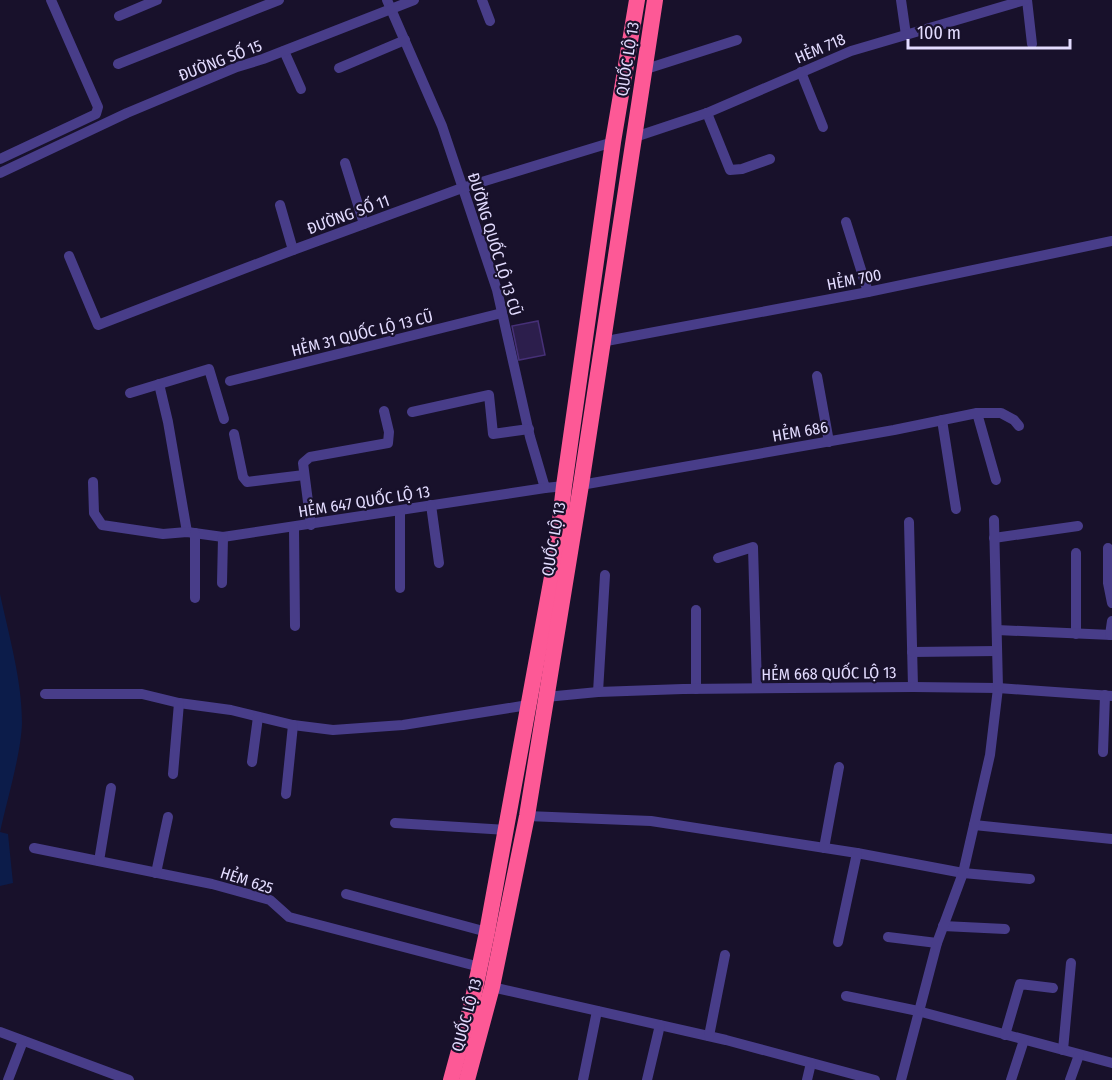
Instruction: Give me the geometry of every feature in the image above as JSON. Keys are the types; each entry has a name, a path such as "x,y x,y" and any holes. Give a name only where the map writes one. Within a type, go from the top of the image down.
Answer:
{"highway":[{"name":"QUỐC LỘ 13","path":"451,1080 487,932 556,555 614,142 637,0"},
{"name":"QUỐC LỘ 13","path":"467,1080 492,987 527,816 581,485 632,138 655,0"},
{"path":"564,486 581,485"}],"street":[{"path":"0,159 96,114 98,107 51,0"},
{"path":"119,16 157,0"},
{"path":"118,64 279,0"},
{"name":"ĐƯỜNG SỐ 15","path":"0,173 127,113 237,67 284,51 389,4 414,0"},
{"path":"482,0 490,21"},
{"path":"901,0 906,35"},
{"path":"1026,0 1032,44"},
{"name":"HẺM 718","path":"632,138 707,113 851,51 1026,0"},
{"name":"ĐƯỜNG QUỐC LỘ 13 CŨ","path":"389,4 442,126 496,290 528,429 545,488"},
{"path":"339,68 405,40"},
{"path":"643,70 737,40"},
{"path":"284,51 301,89"},
{"path":"801,72 824,127"},
{"path":"707,113 730,170 742,169 770,159"},
{"name":"ĐƯỜNG SỐ 11","path":"69,256 98,325 462,188 614,142"},
{"path":"345,163 364,224"},
{"path":"280,205 293,250"},
{"path":"846,222 868,292"},
{"name":"HẺM 700","path":"601,342 868,292 1112,241"},
{"name":"HẺM 31 QUỐC LỘ 13 CŨ","path":"230,381 502,313"},
{"path":"130,393 209,369 224,419"},
{"path":"817,376 829,442"},
{"path":"159,384 191,533 195,598"},
{"path":"412,412 489,395 493,434 528,429"},
{"path":"311,525 303,463 310,457 388,443 389,432 384,411"},
{"path":"978,413 996,480"},
{"name":"HẺM 686","path":"581,485 829,442 978,413 1001,413 1014,420 1019,426"},
{"path":"942,420 956,509"},
{"path":"234,434 243,477 247,482 304,475"},
{"name":"HẺM 647 QUỐC LỘ 13","path":"93,482 94,513 102,525 163,534 191,533 223,537 545,488"},
{"path":"545,488 564,486"},
{"path":"431,505 439,563"},
{"path":"400,511 400,588"},
{"path":"901,1080 937,943 963,873 990,755 998,688 994,520"},
{"path":"909,522 912,687"},
{"path":"994,538 1078,526"},
{"path":"294,527 295,626"},
{"path":"222,583 223,537"},
{"path":"718,558 753,547 757,688"},
{"path":"1108,548 1108,584 1112,603"},
{"path":"1076,553 1076,634"},
{"path":"598,692 604,575"},
{"path":"696,610 696,689"},
{"path":"997,630 1111,635 1112,621"},
{"path":"912,652 997,651"},
{"name":"HẺM 668 QUỐC LỘ 13","path":"546,697 598,692 696,689 912,687 998,688 1109,695"},
{"path":"45,694 142,694 293,725 333,730 404,725 528,705"},
{"path":"1103,752 1108,739 1109,695"},
{"path":"173,774 179,703"},
{"path":"252,762 258,717"},
{"path":"286,794 293,725"},
{"path":"824,848 839,766"},
{"path":"99,861 111,788"},
{"path":"527,816 651,820 857,853 963,873 1030,879"},
{"path":"156,873 168,817"},
{"path":"395,823 507,830"},
{"path":"974,825 1112,839"},
{"name":"HẺM 625","path":"34,848 212,884 270,900 289,917 480,967"},
{"path":"838,942 857,853"},
{"path":"346,894 487,932"},
{"path":"943,926 1005,929"},
{"path":"888,937 937,943"},
{"path":"709,1036 726,956"},
{"path":"1063,1050 1071,963"},
{"path":"1005,1035 1020,984 1053,988"},
{"path":"492,987 709,1036 875,1080"},
{"path":"846,996 918,1011 1112,1063"},
{"path":"583,1080 597,1011"},
{"path":"647,1080 660,1025"},
{"path":"0,1032 112,1077 129,1080"},
{"path":"1011,1080 1024,1040"},
{"path":"8,1080 23,1041"},
{"path":"1070,1080 1079,1055"},
{"path":"807,1080 811,1063"}],"water":[{"path":"0,594 17,674 22,723 16,763 0,832"},
{"path":"0,832 8,834 13,883 0,886"}],"building":[{"path":"538,321 545,355 519,360 512,326"}]}
